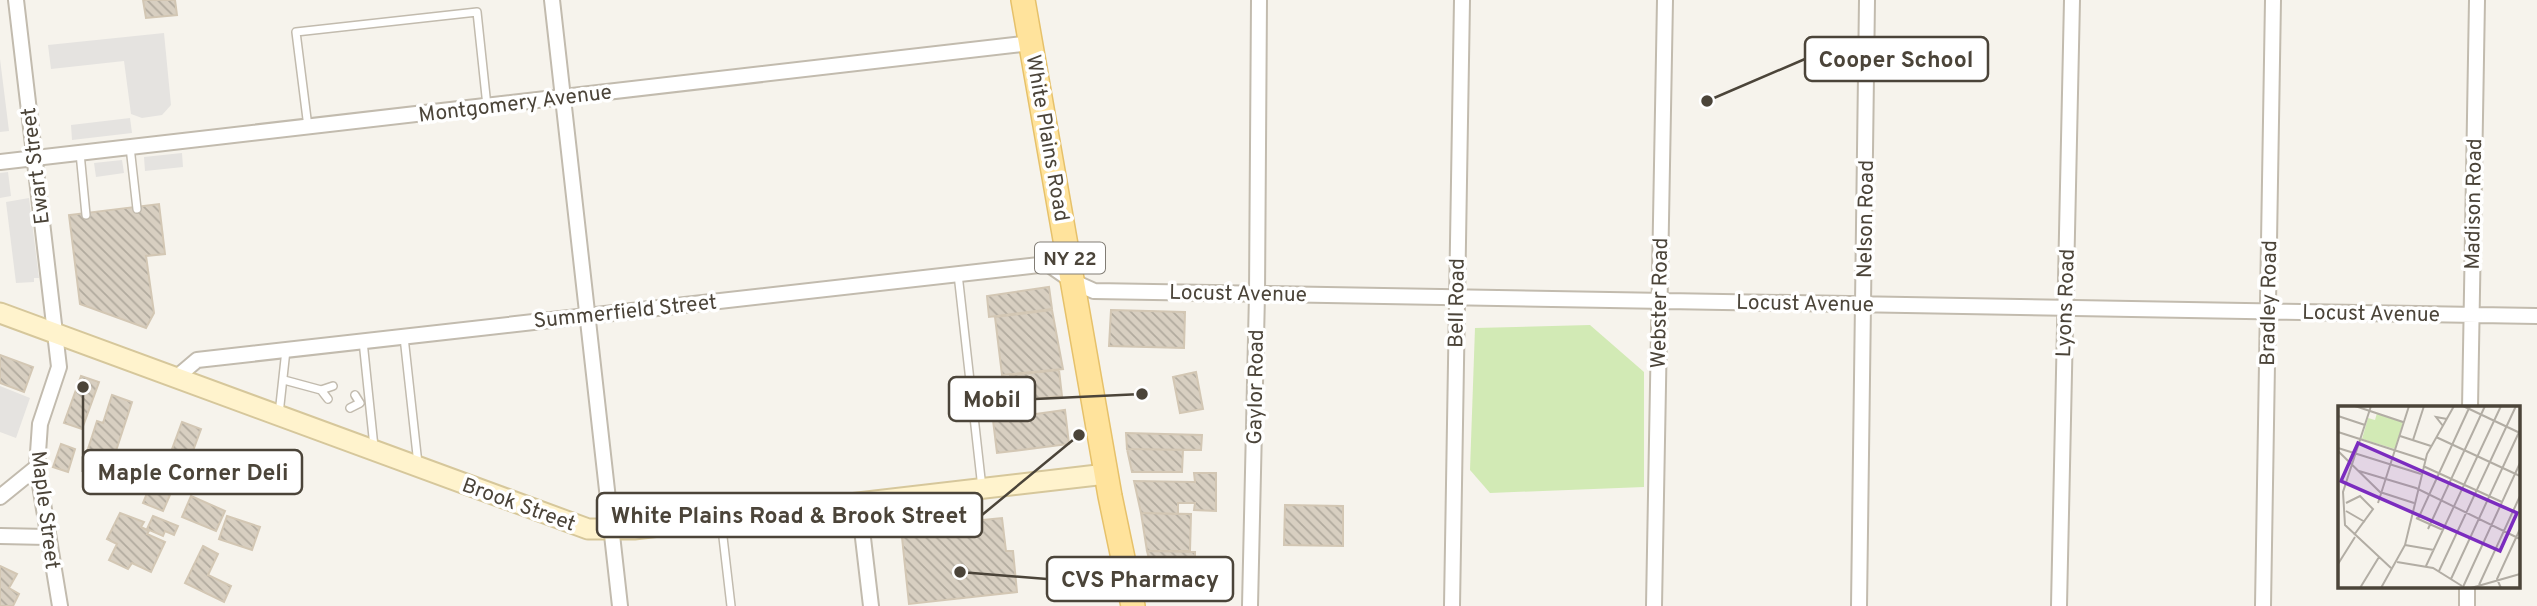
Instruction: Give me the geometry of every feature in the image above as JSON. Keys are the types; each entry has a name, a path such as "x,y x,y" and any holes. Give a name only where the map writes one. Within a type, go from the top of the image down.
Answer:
{"main road":[{"name":"White Plains Road","path":"1023,0 1106,474 1133,606"}],"street":[{"name":"Ewart Street","path":"16,0 54,333"},
{"path":"552,0 620,606"},
{"name":"Gaylor Road","path":"1250,606 1257,294 1259,0"},
{"name":"Bell Road","path":"1452,606 1462,0"},
{"name":"Webster Road","path":"1654,606 1665,0"},
{"name":"Nelson Road","path":"1859,606 1867,0"},
{"name":"Lyons Road","path":"2059,606 2072,0"},
{"name":"Bradley Road","path":"2263,606 2273,0"},
{"name":"Madison Road","path":"2470,406 2477,0"},
{"name":"Montgomery Avenue","path":"0,162 1031,43"},
{"name":"Summerfield Street","path":"177,377 197,360 1048,264 1074,282"},
{"name":"Locust Avenue","path":"1074,282 1094,291 2537,316"},
{"name":"Brook Street","path":"0,313 570,524 611,530 1106,474"},
{"name":"Maple Street","path":"54,333 59,367 40,424 37,467 60,606"},
{"path":"0,497 37,467"},
{"path":"859,504 871,606"},
{"path":"0,536 47,537"},
{"path":"2467,588 2467,606"}],"lane":[{"path":"308,127 296,33 334,28 477,12 487,106"},
{"path":"130,148 137,209"},
{"path":"80,153 86,215"},
{"path":"958,274 982,489"},
{"path":"404,336 418,467"},
{"path":"363,341 374,451"},
{"path":"279,415 286,350"},
{"path":"284,380 321,390 333,386"},
{"path":"321,390 328,399"},
{"path":"355,395 360,403"},
{"path":"350,408 360,403 371,406"},
{"path":"721,519 730,606"}],"green space":[{"path":"1590,325 1644,372 1644,487 1490,493 1470,470 1475,328"}],"shaded area":[{"path":"164,33 171,105 162,115 142,118 131,114 124,61 51,69 48,45"},
{"path":"0,59 9,131 0,132"},
{"path":"130,118 132,133 72,140 71,125"},
{"path":"182,153 183,167 145,171 144,157"},
{"path":"122,160 124,173 96,177 94,163"},
{"path":"8,172 11,196 0,198 0,173"},
{"path":"29,198 39,278 34,278 34,282 16,283 6,202"},
{"path":"0,386 30,398 16,438 0,432"}],"building":[{"path":"143,0 175,0 177,15 146,18"},
{"path":"159,204 165,254 146,256 154,313 146,328 80,304 69,215"},
{"path":"1049,287 1052,309 989,317 987,296"},
{"path":"1052,310 1063,369 1002,375 995,317"},
{"path":"1111,310 1185,312 1184,348 1109,346"},
{"path":"0,355 33,367 24,392 0,383"},
{"path":"1059,370 1062,396 1013,401 1010,375"},
{"path":"1196,372 1203,409 1180,413 1173,377"},
{"path":"81,376 99,382 82,429 64,423"},
{"path":"112,395 132,402 112,463 86,455 97,421 103,423"},
{"path":"1065,410 1069,444 997,453 993,420"},
{"path":"182,422 201,429 187,467 191,468 187,479 164,471"},
{"path":"1126,433 1202,435 1201,450 1127,449"},
{"path":"61,444 75,449 68,472 53,467"},
{"path":"1127,449 1183,450 1182,472 1132,472"},
{"path":"1194,473 1216,473 1216,511 1194,510 1195,503 1178,503 1178,514 1141,513 1134,481 1195,482"},
{"path":"150,486 170,495 163,511 143,503"},
{"path":"191,496 225,511 216,531 182,517"},
{"path":"1285,505 1343,506 1343,546 1284,545"},
{"path":"120,513 144,522 141,527 149,531 147,534 165,542 151,572 132,563 128,569 109,560 117,544 107,539"},
{"path":"1141,513 1191,514 1190,551 1147,551"},
{"path":"153,516 178,526 174,535 165,531 163,536 147,529"},
{"path":"227,516 260,527 252,550 219,539"},
{"path":"1002,518 1006,551 1013,551 1017,592 909,604 901,528"},
{"path":"203,546 218,554 208,575 231,586 224,602 185,583"},
{"path":"1147,551 1195,552 1195,575 1153,574"},
{"path":"0,566 17,574 9,588 19,594 13,606 0,606"}],"place":[{"name":"Cooper School","path":"1707,101"},
{"name":"Maple Corner Deli","path":"83,387"},
{"name":"Mobil","path":"1142,394"},
{"name":"White Plains Road & Brook Street","path":"1079,435"},
{"name":"CVS Pharmacy","path":"960,572"}]}
